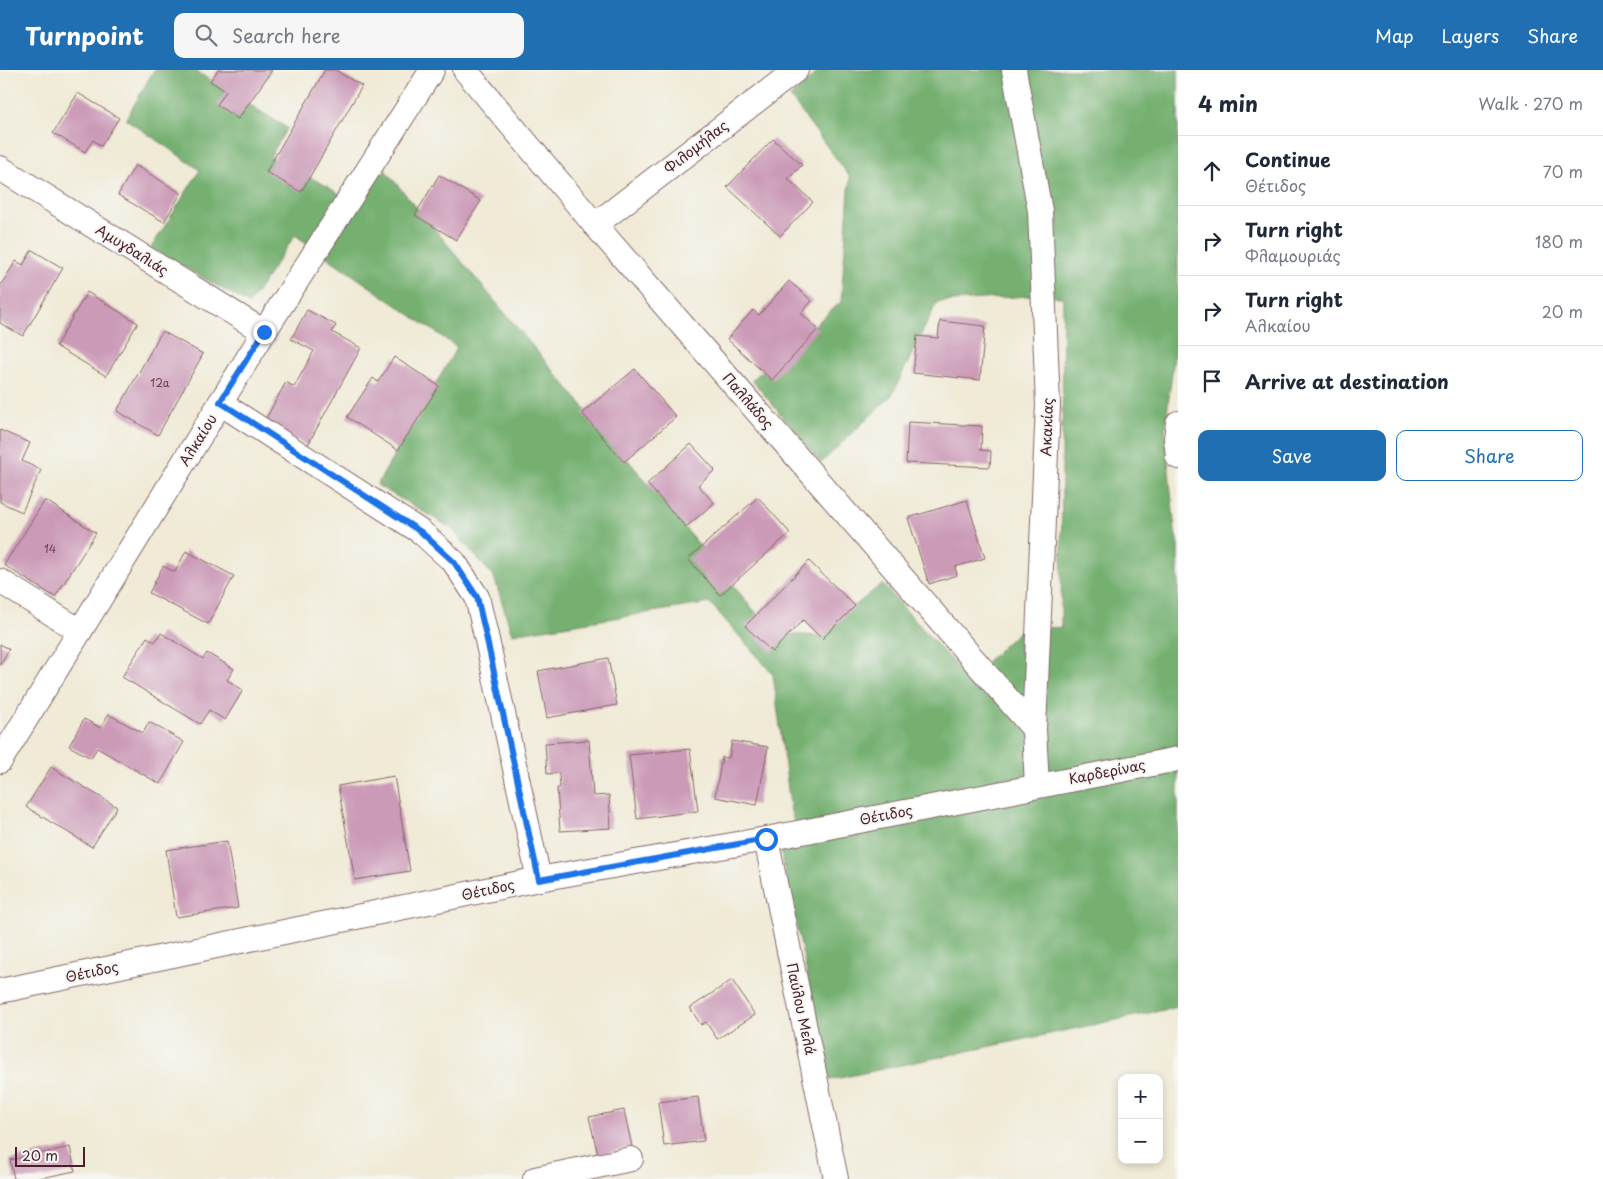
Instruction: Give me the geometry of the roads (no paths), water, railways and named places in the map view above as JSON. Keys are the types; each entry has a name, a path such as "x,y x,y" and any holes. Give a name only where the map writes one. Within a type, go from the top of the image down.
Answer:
{"street":[{"name":"Αλκαίου","path":"0,761 220,402 432,70"},
{"name":"Παλλάδος","path":"465,70 595,225 1034,730"},
{"name":"Φιλομήλας","path":"595,225 796,70"},
{"name":"Ακακίας","path":"1014,70 1040,211 1048,405 1034,730 1037,786"},
{"name":"Αμυγδαλιάς","path":"0,168 264,332"},
{"path":"220,402 421,532 454,562 477,597 490,649 539,880"},
{"path":"1178,423 1176,438 1178,457"},
{"path":"0,581 80,631"},
{"name":"Καρδερίνας","path":"1037,786 1178,759"},
{"name":"Θέτιδος","path":"0,991 539,880 766,839 1037,786"},
{"name":"Παύλου Μελά","path":"766,839 836,1179"},
{"path":"535,1179 631,1159"}]}
